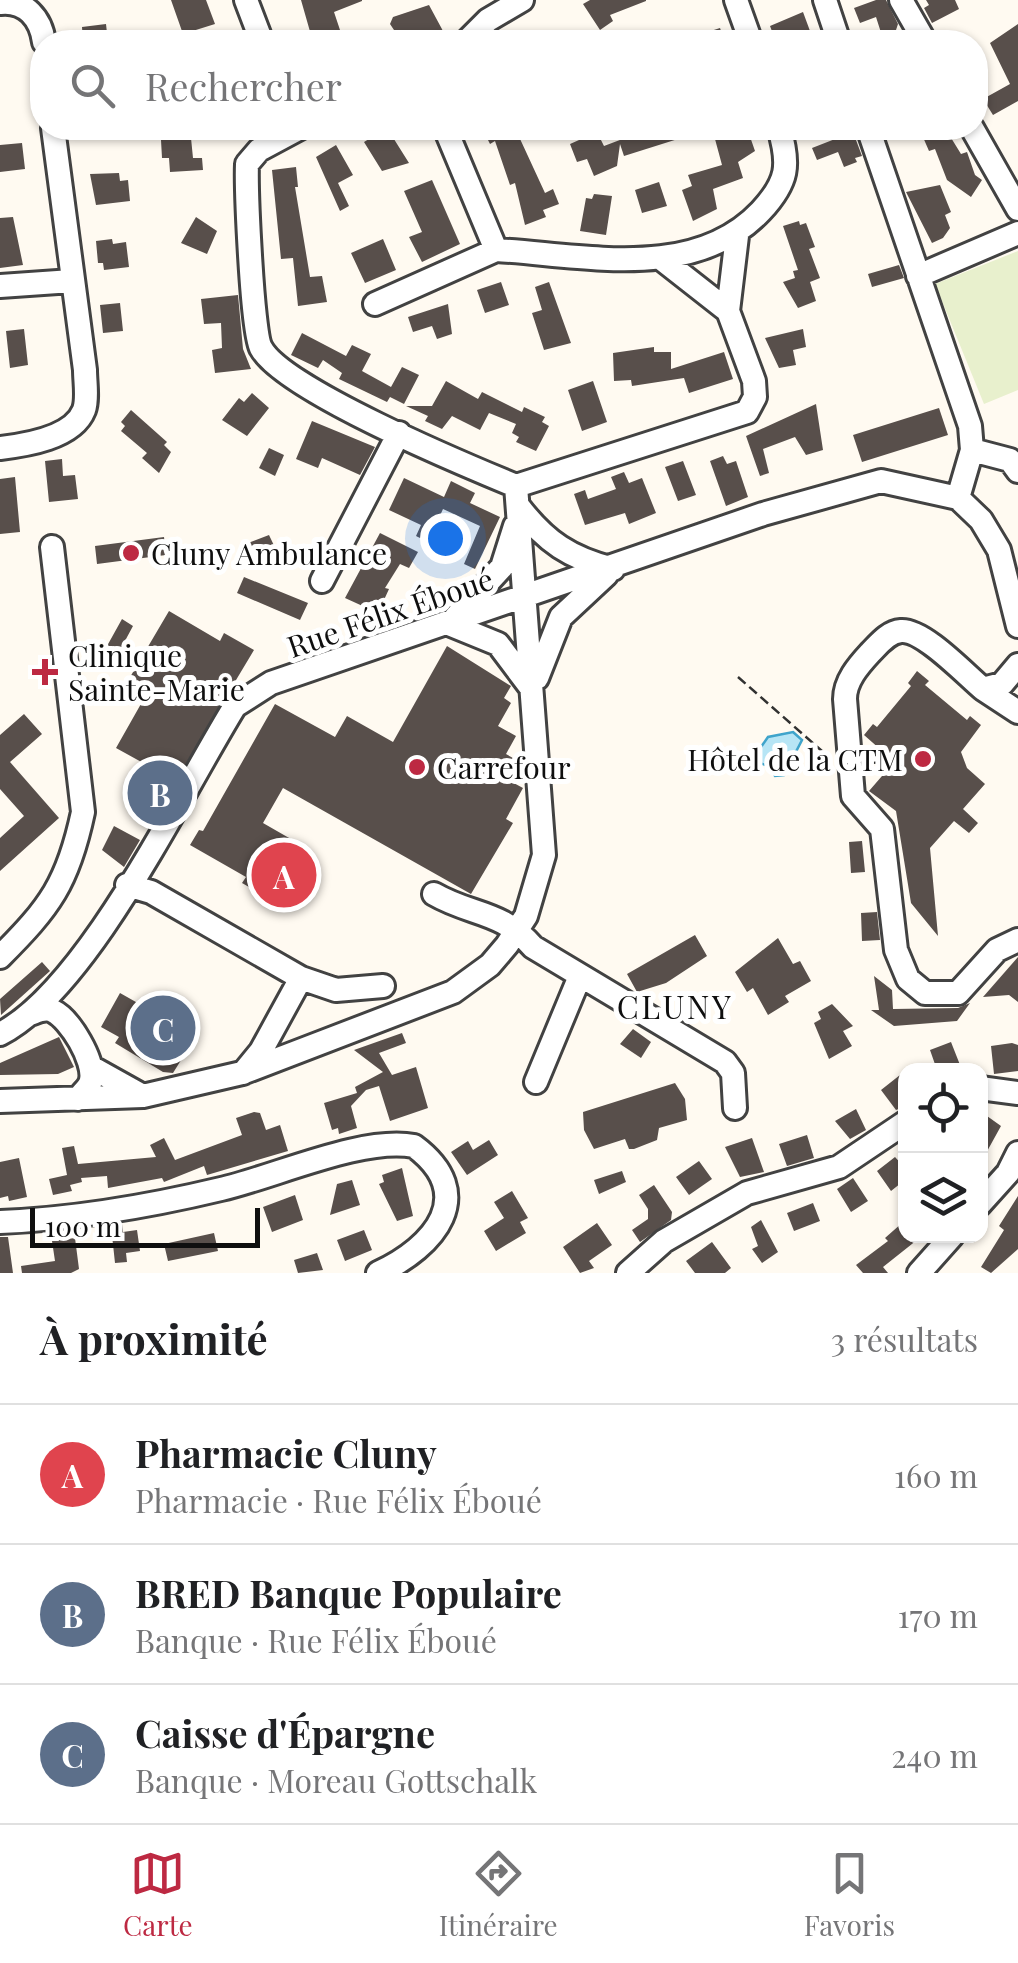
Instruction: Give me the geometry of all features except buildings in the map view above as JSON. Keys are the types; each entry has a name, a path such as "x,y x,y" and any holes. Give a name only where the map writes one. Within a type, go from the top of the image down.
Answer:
{"street":[{"path":"246,0 257,30"},
{"path":"483,10 522,0"},
{"path":"736,0 747,30"},
{"path":"825,0 835,30"},
{"path":"901,0 918,30"},
{"path":"0,2 18,3 30,10 42,30"},
{"path":"0,448 61,433 75,424 85,408 85,370 54,140"},
{"path":"276,140 259,150 247,164 259,345 278,369 517,497 556,548 574,560 612,570"},
{"path":"449,140 496,250"},
{"path":"375,304 496,250 663,260 737,236 786,180 788,167 782,140"},
{"path":"872,140 970,426 972,450 958,498 981,520 999,550 1018,626"},
{"path":"979,140 1018,209"},
{"path":"918,276 1018,233"},
{"path":"517,497 746,412 755,397 754,381 728,311 737,236"},
{"path":"663,260 728,311"},
{"path":"0,286 72,281"},
{"path":"322,581 399,433"},
{"path":"972,450 1010,460 1018,470"},
{"name":"Rue Félix Éboué","path":"0,1034 30,1014 74,969 235,706 252,692 612,570 763,514 881,481 958,498"},
{"path":"0,1102 143,1096 242,1073 453,992 490,966 526,916 544,855 528,598 517,497"},
{"path":"517,497 502,567 449,624 498,644 533,691"},
{"path":"0,957 48,909 74,856 83,812 52,547"},
{"path":"533,691 550,636 561,618 612,570"},
{"path":"1018,712 982,689 918,634 903,630 889,634 845,686 853,796 882,828 896,950 908,978 924,993 966,989 997,950 1018,940"},
{"path":"982,689 1002,684 1018,665"},
{"path":"982,689 1007,695 1018,692"},
{"path":"127,885 151,892 301,978 336,990 383,986"},
{"path":"434,894 452,904 484,910 518,929 533,947 725,1062 733,1072 735,1108"},
{"path":"72,1030 69,994 74,969"},
{"path":"536,1082 580,976"},
{"path":"242,1073 261,1050 301,978"},
{"path":"30,1014 56,1011 72,1030 91,1067 91,1082 78,1099"},
{"path":"91,1067 143,1096"},
{"path":"988,1089 1018,1093"},
{"path":"628,1273 664,1241 747,1193 839,1167 898,1127"},
{"path":"0,1222 152,1203 218,1190 366,1146 414,1146 436,1166 442,1179 447,1192 444,1216 429,1240 378,1273"},
{"path":"988,1195 1008,1173 1018,1154"},
{"path":"918,1273 946,1243"}],"path":[{"path":"738,678 838,765 882,762"}],"green space":[{"path":"1018,251 1018,390 984,404 935,284"}],"water":[{"path":"793,732 802,740 784,775 775,776 768,766 752,760 768,737"}],"place":[{"name":"Cluny Ambulance","path":"131,553"},
{"name":"Clinique Sainte-Marie","path":"45,672"},
{"name":"Hôtel de la CTM","path":"923,759"},
{"name":"Carrefour","path":"417,767"},
{"name":"BRED Banque Populaire","path":"160,793"},
{"name":"Pharmacie Cluny","path":"284,875"},
{"name":"Caisse d'Épargne","path":"163,1028"}],"district":[{"name":"CLUNY","path":"675,1005"}]}
